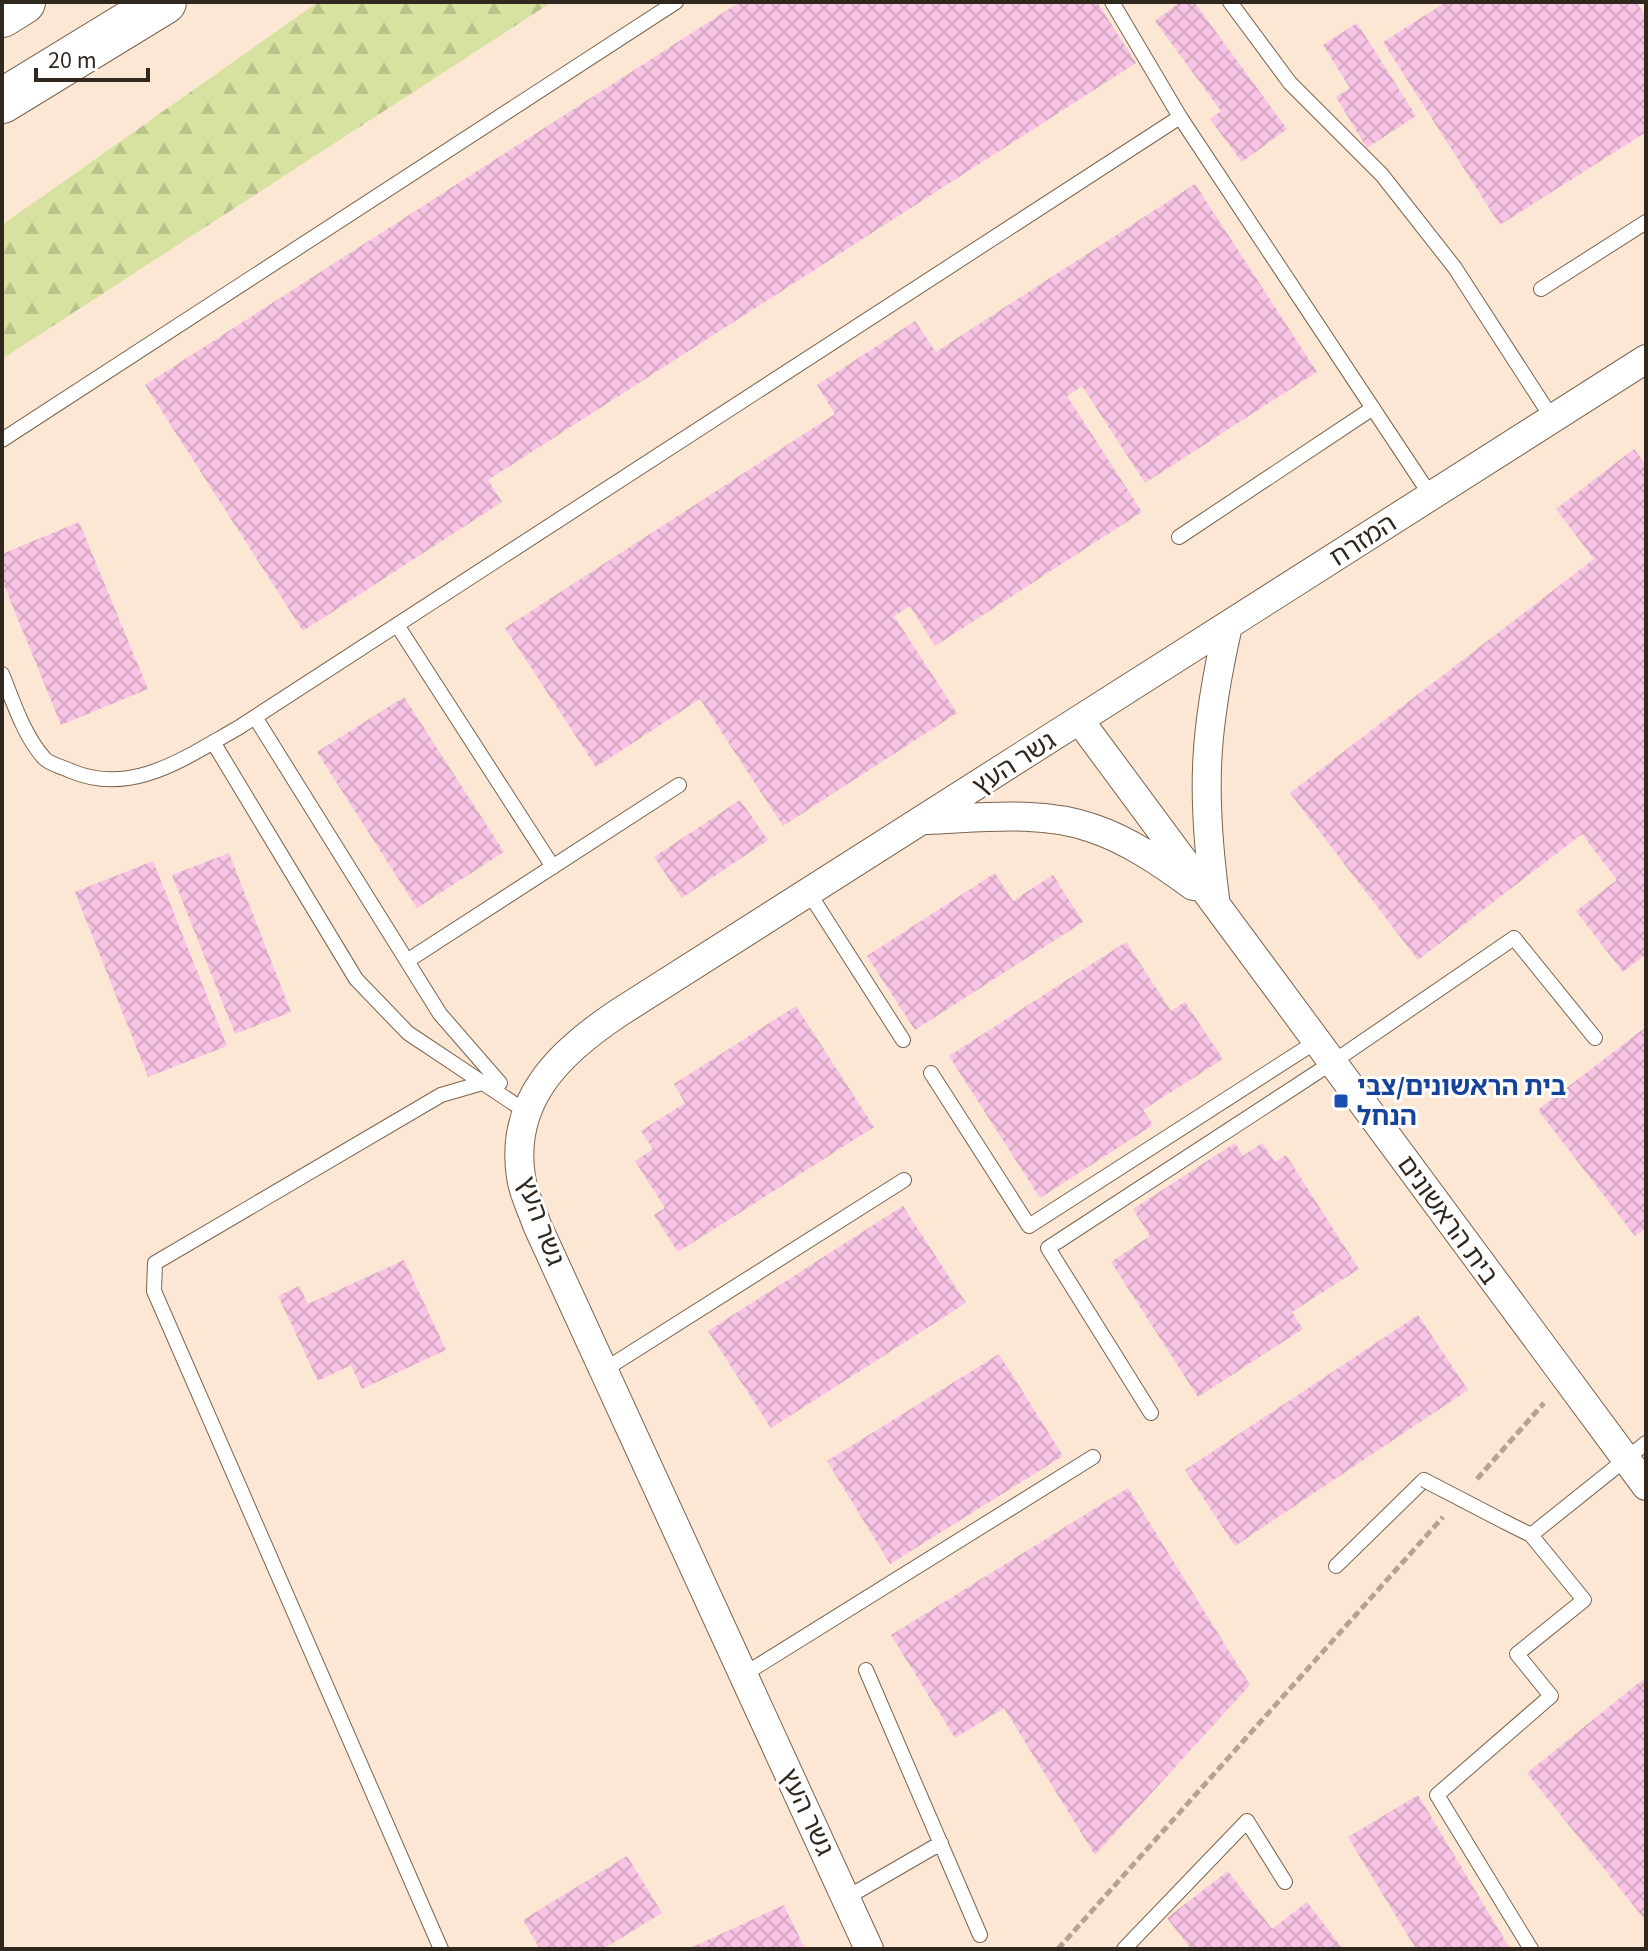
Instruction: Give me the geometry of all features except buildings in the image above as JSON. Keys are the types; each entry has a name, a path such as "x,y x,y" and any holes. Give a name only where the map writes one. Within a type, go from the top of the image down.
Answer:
{"highway":[{"path":"2,15 23,2"},
{"path":"2,101 164,2"}],"street":[{"name":"המזרח","path":"1080,721 1646,359"},
{"path":"1215,902 1205,821 1204,770 1210,706 1228,626"},
{"name":"גשר העץ","path":"869,1949 537,1225 521,1178 525,1111 548,1073 581,1038 1080,721"},
{"name":"בית הראשונים","path":"1080,721 1566,1379 1635,1451 1646,1486"},
{"path":"926,820 1024,817 1091,827 1155,859 1215,902"}],"lane":[{"path":"2,440 676,2"},
{"path":"1112,2 1180,117 1431,496"},
{"path":"1230,2 1290,83 1382,175 1455,268 1552,418"},
{"path":"2,674 18,713 44,759 90,779 122,782 168,766 255,717 1180,117"},
{"path":"1541,289 1646,222"},
{"path":"1179,537 1373,408"},
{"path":"397,625 553,867"},
{"path":"255,717 440,1014 525,1111"},
{"path":"213,742 356,979 408,1033 525,1111"},
{"path":"407,961 679,785"},
{"path":"809,893 903,1040"},
{"path":"931,1073 1029,1226 1514,938 1595,1038"},
{"path":"1151,1413 1048,1248 1325,1052"},
{"path":"441,1949 154,1291 155,1263 441,1095 480,1081 496,1079"},
{"path":"604,1370 904,1180"},
{"path":"1531,1535 1635,1451"},
{"path":"743,1675 1093,1457"},
{"path":"1336,1566 1424,1480 1531,1535 1584,1600 1517,1654 1551,1696 1437,1795 1531,1949"},
{"path":"866,1670 980,1935"},
{"path":"1124,1949 1247,1821 1285,1882"},
{"path":"846,1898 941,1843"}],"path":[{"path":"1471,1486 1566,1379"},
{"path":"1058,1949 1449,1510"}],"green space":[{"path":"318,2 552,2 2,359 2,225"}],"place":[{"name":"בית הראשונים/צבי הנחל","path":"1341,1101"}]}
